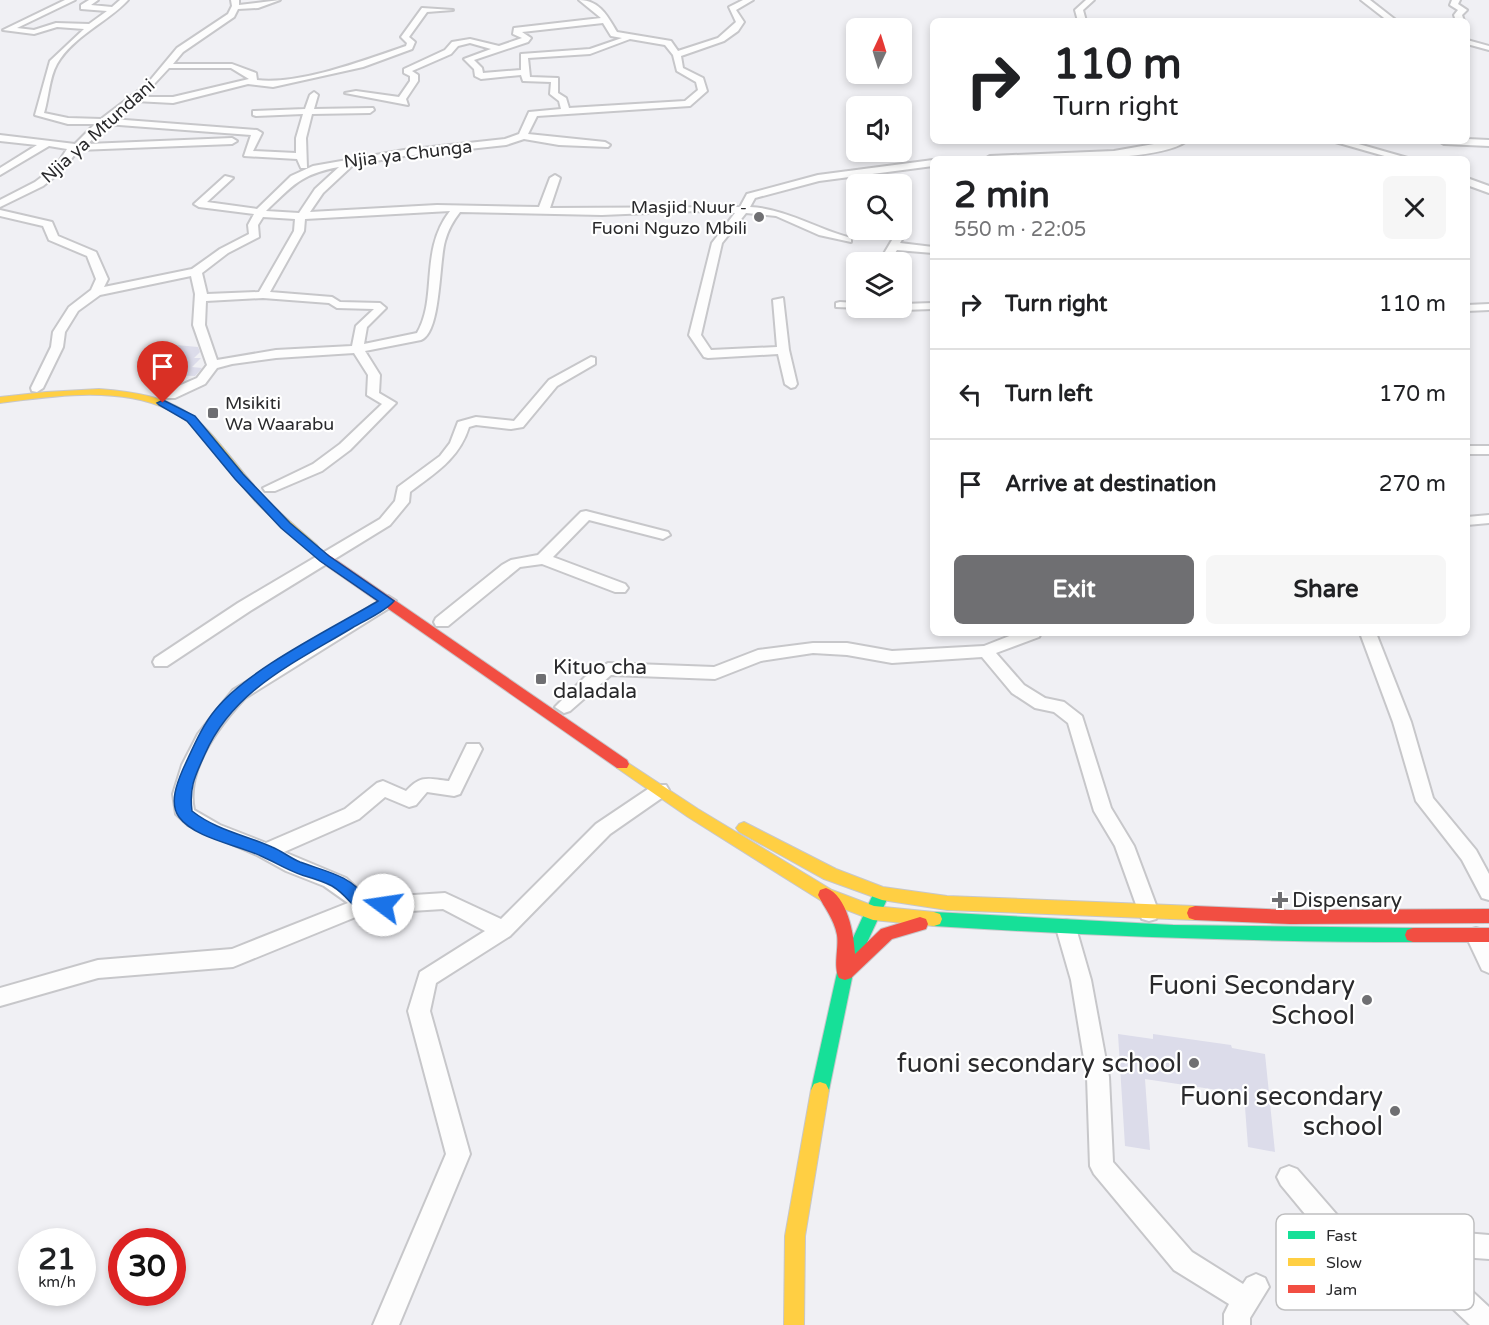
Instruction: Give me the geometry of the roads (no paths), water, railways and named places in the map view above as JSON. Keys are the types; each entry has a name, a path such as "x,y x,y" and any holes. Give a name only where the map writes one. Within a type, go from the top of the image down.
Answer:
{"main road":[{"path":"0,392 37,388 111,386 140,388 170,395 205,415 270,488 315,532 344,553"},
{"path":"0,400 96,394 135,397 177,409 191,418 261,500 325,559 750,850 826,895 873,914 1066,928 1296,936 1483,935"},
{"path":"469,641 636,756"},
{"path":"726,817 830,874 882,893 947,903 1290,917 1489,916"},
{"path":"845,973 882,893"},
{"path":"794,1325 795,1236 816,1111 845,973 848,940 842,912 826,895"},
{"path":"845,973 886,934 910,925 947,920"}],"street":[{"path":"10,30 22,22 71,0"},
{"path":"94,0 84,7 116,9"},
{"path":"124,0 94,27 75,39 50,68 39,115 68,121 104,121 233,136"},
{"path":"235,4 258,6 276,0"},
{"path":"583,0 594,4 607,20 614,34 627,38 669,43 677,55 676,63 681,72 700,80 704,91 687,104 565,110 532,114 523,136 559,142 605,145"},
{"path":"677,55 690,49 710,45 735,30 740,22 732,9 749,0"},
{"path":"1081,18 1079,10 1090,0"},
{"path":"1365,0 1389,18"},
{"path":"1456,0 1454,5 1463,10 1458,15 1459,18"},
{"name":"Njia ya Mtundani","path":"0,204 39,184 60,168 64,158 104,121 136,99 180,50 231,15 235,4"},
{"path":"136,99 173,100 253,80 273,84 360,65 409,47 411,42 405,36 425,10 449,10"},
{"path":"524,72 478,74 478,68 468,58 527,38 516,32 517,30 607,20"},
{"path":"0,29 34,32 56,25 94,27"},
{"path":"565,110 563,100 554,93 555,80 529,80 524,72 524,56 586,53 613,47 627,38"},
{"path":"349,93 370,93 384,99 403,102 414,81 414,75 407,71 409,69 448,52 455,44 470,41 496,48"},
{"path":"1470,43 1489,48"},
{"path":"167,66 232,66 253,75 253,80"},
{"path":"233,136 268,99 273,84"},
{"path":"304,172 299,141 315,95"},
{"path":"256,113 370,110"},
{"path":"0,138 77,147 259,133 247,154 300,156"},
{"name":"Njia ya Chunga","path":"37,388 57,347 58,332 73,309 96,292 196,272 224,251 255,235 253,225 260,212 294,178 304,172 351,161 506,142 523,136"},
{"path":"1470,142 1489,143"},
{"path":"0,172 46,144"},
{"path":"1109,144 1114,154"},
{"path":"1009,155 1114,154 1148,150 1171,144"},
{"path":"1347,144 1386,156"},
{"path":"263,295 283,263 300,228 298,222 319,191 351,161"},
{"path":"783,350 708,354 695,335 717,243 743,210 750,196 775,188 872,169 930,163"},
{"path":"228,178 199,204 303,216 393,209 544,209 602,212 678,208 743,210 777,212 798,219 814,230 846,240"},
{"path":"544,209 555,178"},
{"path":"1470,182 1489,190"},
{"path":"170,395 201,381 213,365 249,356 358,348 421,336 426,331 435,257 449,217 457,209"},
{"path":"0,213 48,224 53,238 92,254 102,279 96,292"},
{"path":"890,252 897,240"},
{"path":"893,246 930,250"},
{"path":"196,272 200,298 199,325 213,365"},
{"path":"200,298 263,295 332,300 337,305 376,305 380,308 360,330 358,348 364,364 374,375 373,395 385,400 389,406 317,468 310,468 270,488"},
{"path":"779,300 783,350 791,384"},
{"path":"840,305 846,305"},
{"path":"912,307 930,306"},
{"path":"1470,308 1489,307"},
{"path":"160,663 244,607 325,559 344,553 385,522 402,502 403,490 445,459 457,443 463,424 474,420 497,425 518,424 553,383 591,361"},
{"path":"1470,450 1489,450"},
{"path":"543,559 586,515 663,535"},
{"path":"1470,521 1489,519"},
{"path":"442,622 516,563 543,559 620,588"},
{"path":"362,906 353,892 336,880 292,866 267,851 201,826 185,814 182,793 207,732 221,712 239,694 270,672 388,601"},
{"path":"564,707 591,681 608,669 715,673 758,656 813,648 848,649 892,657 986,651 1025,636"},
{"path":"1369,636 1402,722 1425,801 1469,855 1489,892"},
{"path":"986,651 1006,678 1018,689 1041,704 1058,706 1076,720 1103,811 1113,822 1122,840 1149,913"},
{"path":"267,851 352,814 383,788 409,800 423,785 454,789 473,749"},
{"path":"386,1325 458,1154 419,1011 427,978 503,930 603,829 660,790"},
{"path":"0,997 98,969 233,958 362,906 445,901 503,930"},
{"path":"1066,928 1081,980 1098,1077 1102,1166 1183,1261 1247,1292 1237,1314 1237,1325"},
{"path":"1483,935 1489,964"},
{"path":"1289,1177 1321,1214"},
{"path":"1474,1246 1489,1247"},
{"path":"1473,1310 1489,1325"}],"place":[{"name":"Masjid Nuur - Fuoni Nguzo Mbili","path":"759,217"},
{"name":"Msikiti Wa Waarabu","path":"213,413"},
{"name":"Kituo cha daladala","path":"541,679"},
{"name":"Dispensary","path":"1280,900"},
{"name":"Fuoni Secondary School","path":"1367,1000"},
{"name":"fuoni secondary school","path":"1194,1063"},
{"name":"Fuoni secondary school","path":"1395,1111"}]}
